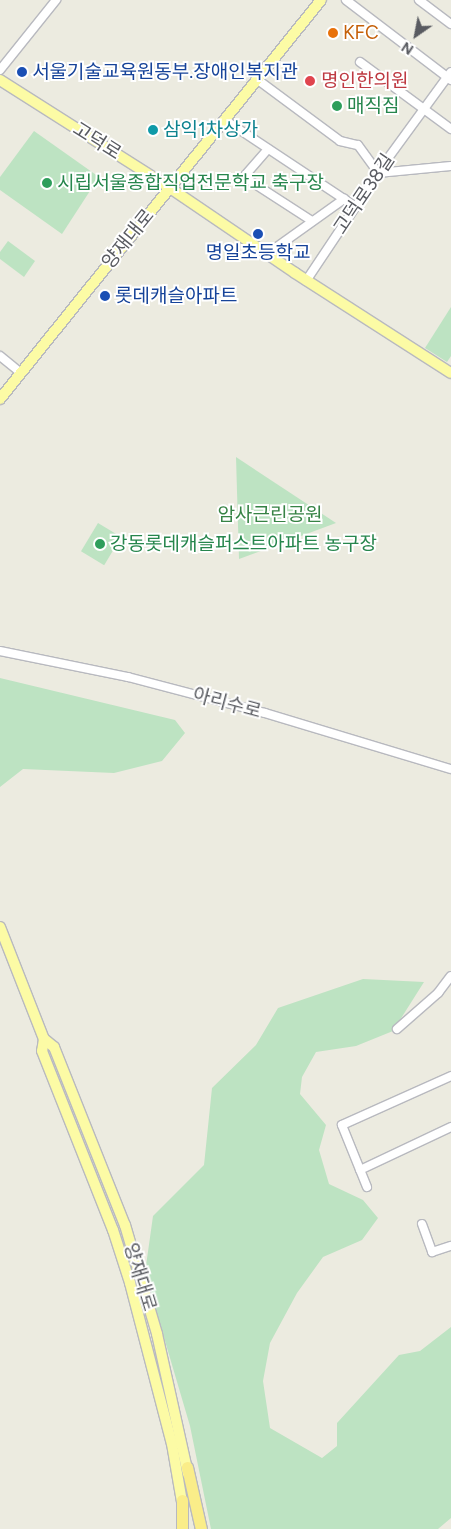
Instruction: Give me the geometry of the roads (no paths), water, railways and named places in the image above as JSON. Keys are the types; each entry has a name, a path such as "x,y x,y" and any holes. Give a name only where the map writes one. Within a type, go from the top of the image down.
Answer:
{"highway":[{"path":"187,1467 201,1529"},
{"path":"182,1500 182,1529"}],"main road":[{"name":"양재대로","path":"0,399 321,0"},
{"name":"고덕로","path":"0,80 170,188 306,281 451,373"},
{"name":"양재대로","path":"0,927 44,1039 54,1047 125,1225 157,1334 187,1467 196,1529"},
{"name":"양재대로","path":"44,1039 42,1051 114,1230 130,1283 165,1415 187,1529"}],"street":[{"path":"0,70 56,0"},
{"name":"고덕로38길","path":"306,281 378,173 424,108 450,77 346,0"},
{"path":"419,0 451,24"},
{"path":"360,62 451,129"},
{"path":"258,80 340,141 358,145 378,173 451,166"},
{"path":"225,120 356,207"},
{"path":"268,149 244,177 312,221"},
{"path":"267,254 344,199"},
{"path":"0,356 21,373"},
{"name":"아리수로","path":"0,651 146,682 451,769"},
{"path":"397,1029 438,993 451,976"},
{"path":"367,1187 342,1125 451,1076"},
{"path":"360,1170 451,1127"},
{"path":"422,1224 432,1252 451,1246"}],"place":[{"name":"KFC","path":"333,33"},
{"name":"서울기술교육원동부.장애인복지관","path":"22,72"},
{"name":"명인한의원","path":"310,81"},
{"name":"매직짐","path":"337,106"},
{"name":"삼익1차상가","path":"153,130"},
{"name":"시립서울종합직업전문학교 축구장","path":"47,183"},
{"name":"명일초등학교","path":"258,234"},
{"name":"롯데캐슬아파트","path":"105,296"},
{"name":"강동롯데캐슬퍼스트아파트 농구장","path":"100,544"}],"park label":[{"name":"암사근린공원","path":"270,515"}]}
